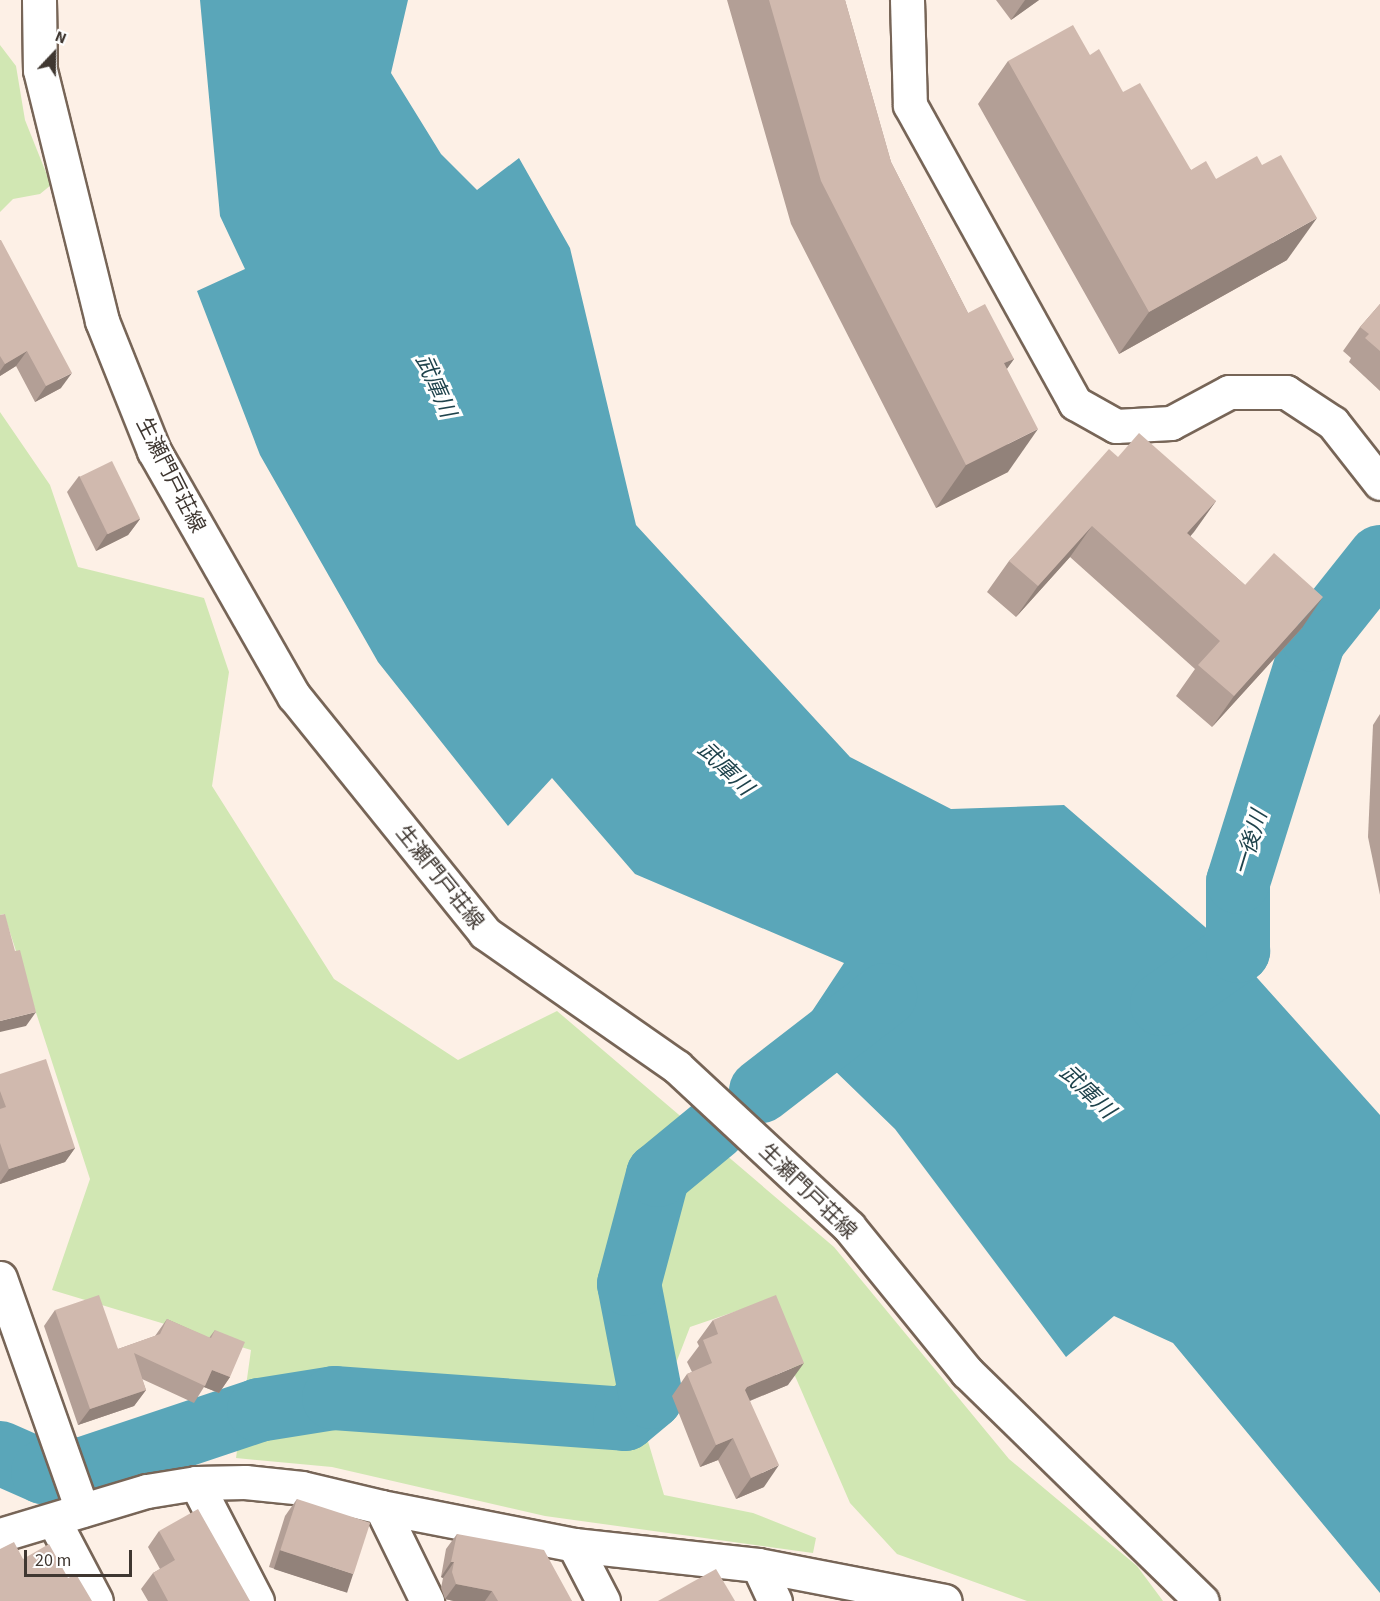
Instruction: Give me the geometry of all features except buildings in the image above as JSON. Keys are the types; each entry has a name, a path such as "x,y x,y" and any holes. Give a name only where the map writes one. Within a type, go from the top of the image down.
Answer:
{"street":[{"name":"生瀬門戸荘線","path":"39,0 40,70 102,321 154,451 294,696 485,933 677,1067 849,1227 967,1372 1202,1601"},
{"path":"907,0 910,105 1075,403 1116,426 1171,423 1229,392 1286,392 1333,423 1380,483"},
{"path":"0,1278 68,1494 96,1601"},
{"path":"0,1535 68,1494 147,1491 196,1483 245,1482 302,1488 381,1507 574,1545 758,1565 945,1601"},
{"path":"196,1483 257,1601"},
{"path":"381,1507 427,1601"},
{"path":"574,1545 603,1601"},
{"path":"758,1565 775,1601"}],"green space":[{"path":"0,45 16,66 25,120 51,185 40,194 13,199 0,212"},
{"path":"0,412 50,485 78,567 204,598 229,672 212,786 334,979 458,1060 557,1011 834,1247 1009,1459 1137,1566 1163,1601 1027,1601 897,1554 850,1503 763,1302 690,1327 647,1438 664,1495 753,1513 816,1538 813,1553 545,1516 332,1467 236,1458 251,1350 52,1290 90,1179 4,914 0,915"}],"water":[{"name":"武庫川","path":"200,0 408,0 391,73 441,154 477,190 519,158 570,248 636,525 850,757 951,809 1064,805 1234,952 1380,1115 1380,1593 1173,1343 1114,1316 1066,1357 895,1129 797,1034 844,963 635,874 552,778 508,826 378,662 260,455 197,291 245,269 220,216"}],"waterway":[{"name":"一後川","path":"1162,1004 1238,951 1238,882 1314,640 1380,557"},
{"path":"761,1091 885,995"},
{"path":"0,1453 43,1472 83,1469 259,1410 334,1398 625,1419 651,1397 629,1284 658,1175 715,1128"}]}
